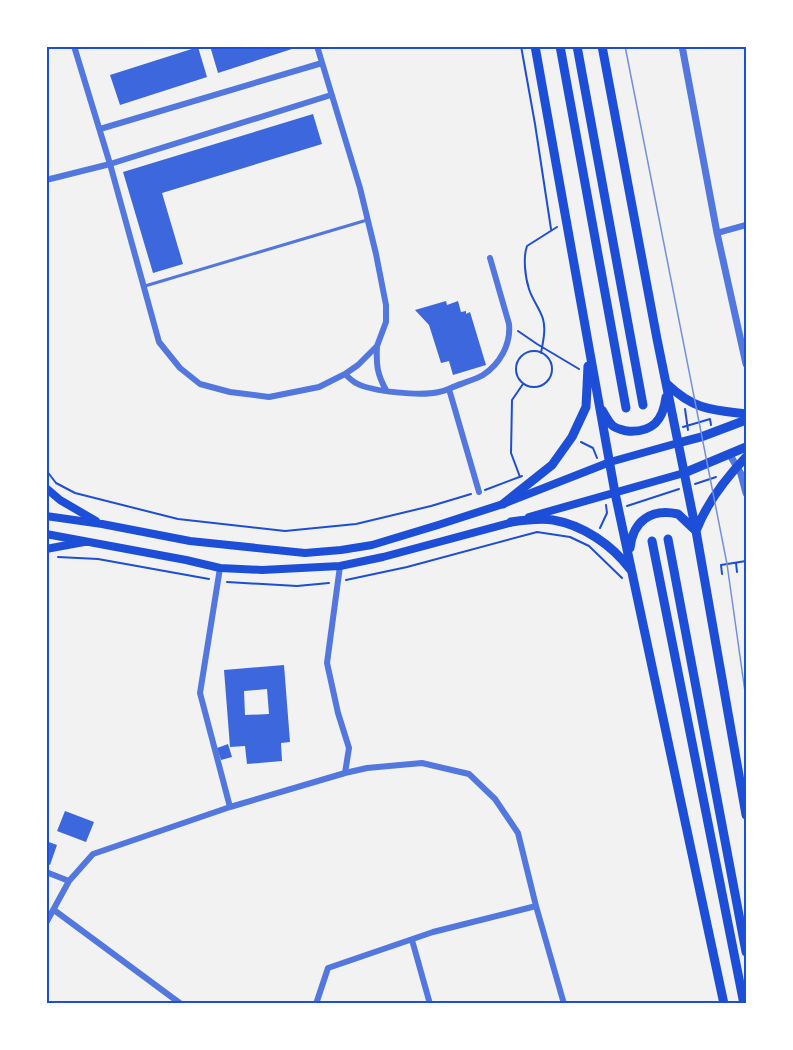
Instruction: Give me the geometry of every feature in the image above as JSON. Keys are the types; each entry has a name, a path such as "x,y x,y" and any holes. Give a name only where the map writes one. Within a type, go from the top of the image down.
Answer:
{"main road":[{"path":"535,46 615,493 724,1004"},
{"path":"560,46 626,408"},
{"path":"577,46 643,405"},
{"path":"602,46 696,531 747,815"},
{"path":"503,504 552,465 572,437 586,407 589,351"},
{"path":"599,405 612,426 623,430 643,430 653,426 660,419 667,385"},
{"path":"667,385 686,400 701,407 747,414"},
{"path":"46,516 190,541 305,553 341,550 372,545 438,525 503,504 610,462 712,433 747,420"},
{"path":"46,534 92,541 220,568 262,570 340,566 383,557 684,473 747,447"},
{"path":"696,531 709,502 737,466 747,457"},
{"path":"46,488 60,500 102,524"},
{"path":"629,555 634,530 643,519 651,516 661,513 678,514 696,531"},
{"path":"511,522 553,520 575,527 595,537 616,553 633,572"},
{"path":"668,539 747,952"},
{"path":"46,549 92,541"},
{"path":"652,541 744,1004"}],"street":[{"path":"74,46 100,129 159,342 180,368 200,384 230,392 268,397 318,387 358,365 377,346"},
{"path":"317,46 360,188 376,254 386,305 386,322 377,346 376,362 379,377 386,390"},
{"path":"682,46 717,233 747,364"},
{"path":"100,129 322,63"},
{"path":"46,180 110,164 332,95"},
{"path":"717,233 747,225"},
{"path":"345,374 356,383 370,388 402,393 428,393 448,389 482,375 493,367 504,352 510,334 490,258"},
{"path":"448,389 479,492"},
{"path":"730,455 737,466 747,493"},
{"path":"340,566 327,663 338,713 349,748 345,773"},
{"path":"220,568 200,693 230,807"},
{"path":"46,923 69,881 93,854 230,807 345,773 367,768 422,763 469,774 495,799 518,833 564,1004"},
{"path":"46,872 69,881"},
{"path":"316,1004 328,968 433,932 536,906"},
{"path":"54,910 181,1004"},
{"path":"412,940 430,1004"}],"lane":[{"path":"144,287 368,220"}],"path":[{"path":"521,46 551,229"},
{"path":"541,353 543,320 529,289 525,250 527,246 551,229 561,225"},
{"path":"509,324 521,334 585,372"},
{"path":"531,351 541,353 550,362 549,379 540,386 524,384 516,374 517,362 525,353 531,351"},
{"path":"520,477 511,453 512,400 524,384"},
{"path":"710,419 712,433"},
{"path":"572,437 593,448 599,466"},
{"path":"607,513 721,475 718,460"},
{"path":"46,470 56,483 75,493 178,519 285,531 356,524 479,492 526,474"},
{"path":"595,537 607,513 605,496"},
{"path":"722,574 721,565 747,561"},
{"path":"736,562 737,572"}],"building":[{"path":"210,46 298,46 298,47 218,73"},
{"path":"198,47 207,77 120,105 110,75"},
{"path":"313,114 322,144 162,193 183,264 153,273 123,172"},
{"path":"446,301 447,305 458,301 461,312 466,311 466,314 470,312 486,365 453,375 449,361 441,363 429,325 415,310"},
{"path":"284,665 290,742 281,743 282,761 247,764 245,746 230,747 224,670","holes":["267,689 269,714 245,715 244,691"]},
{"path":"228,744 232,757 221,760 217,748"},
{"path":"65,811 94,822 86,842 57,831"},
{"path":"46,841 57,845 50,865 46,864"}],"tram line":[{"path":"625,46 727,564 746,699"}]}
